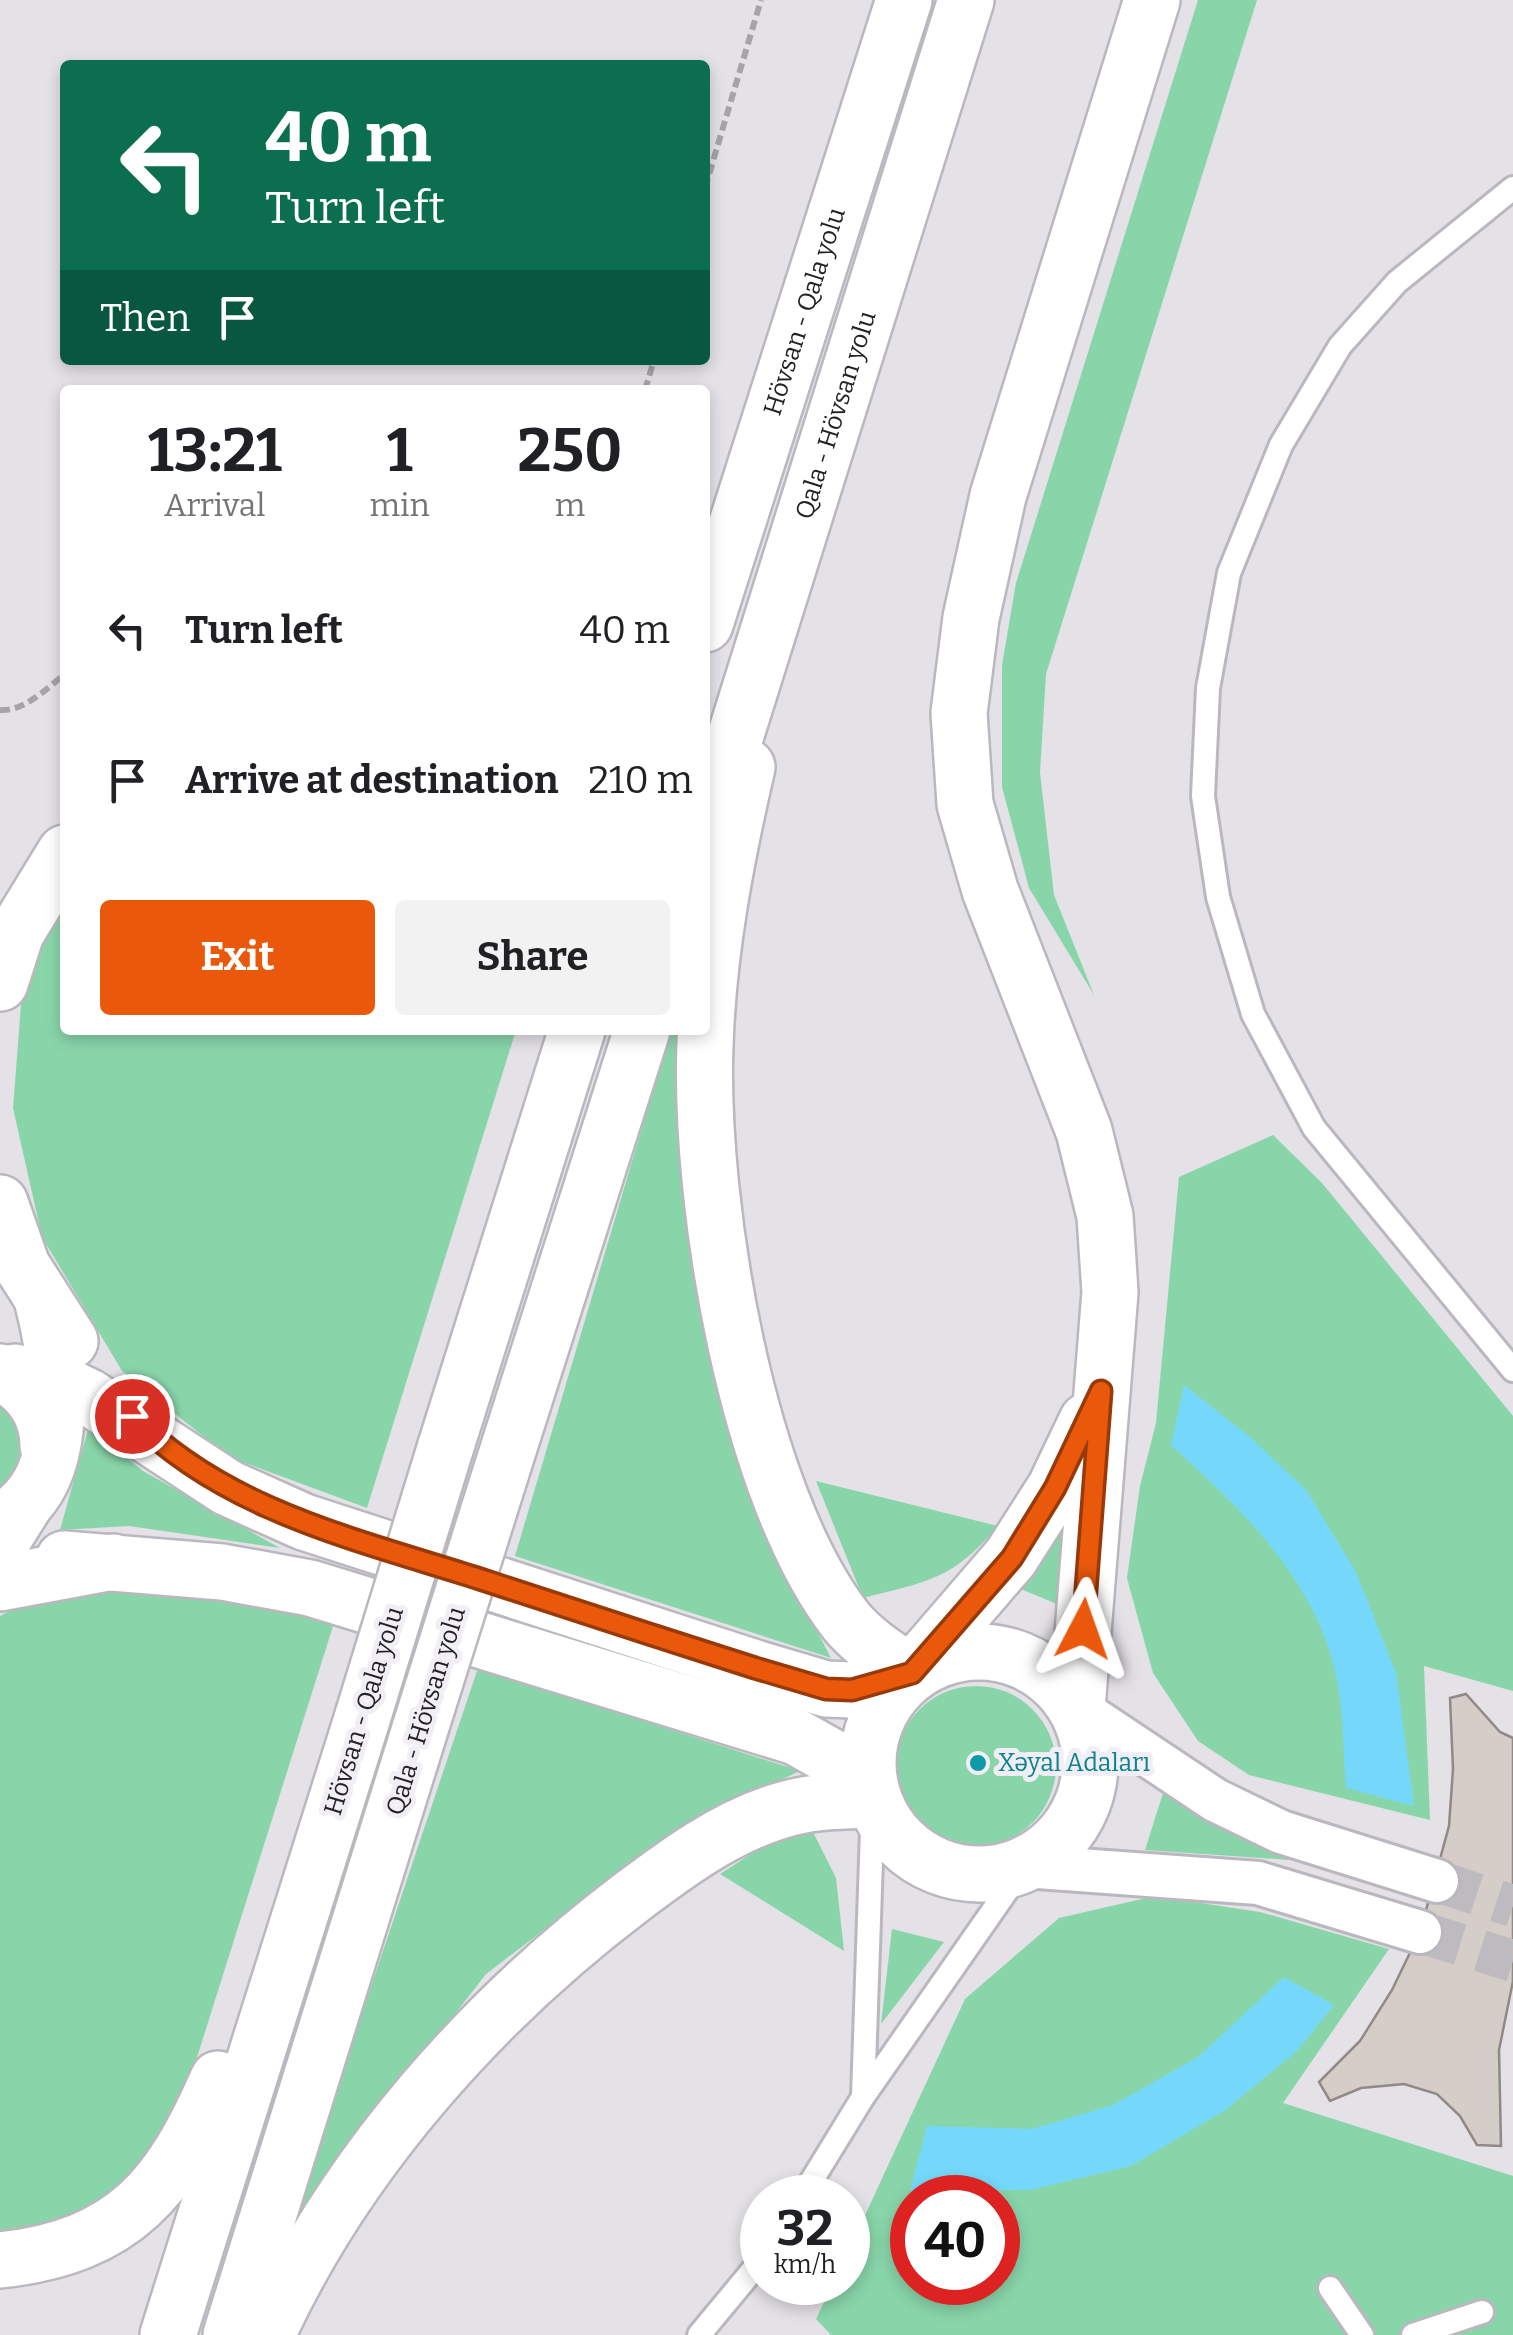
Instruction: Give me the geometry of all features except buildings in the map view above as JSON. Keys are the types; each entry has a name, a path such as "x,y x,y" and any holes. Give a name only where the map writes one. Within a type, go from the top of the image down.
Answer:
{"street":[{"name":"Hövsan - Qala yolu","path":"710,608 904,0"},
{"name":"Qala - Hövsan yolu","path":"710,817 966,0"},
{"path":"1024,1866 1066,1834 1086,1797 1090,1754 1077,1708 1110,1292 1105,1216 1084,1132 990,890 966,804 959,713 971,618 998,496 1152,0"},
{"path":"710,964 736,818 801,534"},
{"path":"0,983 16,933 60,862"},
{"path":"476,1350 547,1035"},
{"name":"Hövsan - Qala yolu","path":"168,2335 574,1035"},
{"name":"Qala - Hövsan yolu","path":"230,2335 640,1035"},
{"path":"705,1035 709,1146 724,1284 747,1390 781,1496 813,1570 848,1623 912,1673"},
{"path":"0,1203 22,1266 42,1300 92,1373 153,1437"},
{"path":"18,1507 56,1414 54,1348 42,1300"},
{"path":"0,1370 56,1381 153,1437 228,1488 304,1522 826,1689 852,1690 912,1673 962,1652 1002,1654 1040,1669 1061,1686 1077,1708 1215,1800 1281,1832 1437,1881"},
{"path":"0,1370 24,1388 40,1409 48,1433 18,1507"},
{"path":"873,1800 868,1764 873,1728 888,1698 1012,1558 1055,1488 1101,1391"},
{"path":"18,1507 49,1557 222,1572 310,1588 796,1737 840,1762 908,1850 935,1866 964,1874 994,1874 1024,1866 1258,1883 1420,1932"},
{"path":"0,1583 114,1562"},
{"path":"0,2260 32,2256 110,2226 140,2207 190,2143 336,1800"},
{"path":"267,2335 346,2198 418,2098 507,2003 584,1933 724,1833 810,1802 873,1800"}],"lane":[{"path":"1513,188 1397,282 1340,346 1281,445 1228,573 1208,688 1203,796 1218,897 1252,1014 1314,1128 1513,1370"},
{"path":"864,2097 873,1800"},
{"path":"815,2175 864,2097 1024,1866"},
{"path":"699,2335 740,2286"},
{"path":"1330,2288 1362,2335"},
{"path":"1414,2335 1482,2312"}],"path":[{"path":"710,171 760,0"},
{"path":"0,710 11,711 32,700 60,678"}],"green space":[{"path":"1198,0 1257,0 1046,674 1040,773 1054,895 1094,995 1029,888 1002,787 1002,665 1016,583"},
{"path":"60,906 60,1035 514,1035 367,1508 229,1457 122,1371 42,1237 13,1108 24,966"},
{"path":"670,1035 680,1035 682,1191 713,1378 765,1531 831,1658 515,1556"},
{"path":"1273,1135 1322,1183 1513,1416 1513,1691 1424,1666 1430,1820 1249,1775 1198,1741 1153,1673 1127,1578 1140,1486 1156,1423 1179,1177"},
{"path":"0,1405 15,1426 20,1448 14,1470 0,1491"},
{"path":"89,1426 143,1471 280,1548 129,1526 60,1530"},
{"path":"816,1481 998,1526 967,1558 938,1576 863,1598"},
{"path":"1070,1510 1064,1607 1009,1584"},
{"path":"104,1587 205,1590 334,1623 181,2108 132,2182 69,2224 0,2237 0,1616 25,1603"},
{"path":"478,1668 800,1771 721,1808 623,1870 486,1974 291,2225"},
{"path":"976,1686 1007,1692 1033,1709 1050,1735 1056,1766 1050,1797 1033,1823 1007,1840 976,1846 945,1840 919,1823 902,1797 896,1766 902,1735 919,1709 945,1692"},
{"path":"1164,1790 1290,1860 1145,1850"},
{"path":"811,1828 836,1878 844,1951 720,1874 781,1835"},
{"path":"1155,1896 1260,1912 1389,1949 1283,2103 1513,2176 1513,2335 831,2335 816,2319 823,2305 870,2305 870,2204 965,1999 1059,1918"},
{"path":"892,1929 944,1942 881,2024"}],"water":[{"path":"1184,1385 1250,1437 1306,1490 1356,1572 1396,1673 1414,1806 1346,1788 1339,1693 1327,1644 1295,1579 1274,1550 1171,1445"},
{"path":"1284,1977 1334,2005 1296,2052 1224,2111 1131,2166 1030,2190 1020,2190 1020,2175 914,2175 927,2126 1032,2129 1113,2105 1198,2057"}],"tunnel":[{"path":"1437,1881 1513,1906"},
{"path":"1420,1932 1513,1961"}],"place":[{"name":"Xəyal Adaları","path":"978,1763"}],"route":[{"path":"132,1416 174,1454 228,1488 304,1522 755,1668 826,1689 852,1690 871,1688 912,1673 1012,1558 1055,1488 1101,1391 1083,1629"}]}
